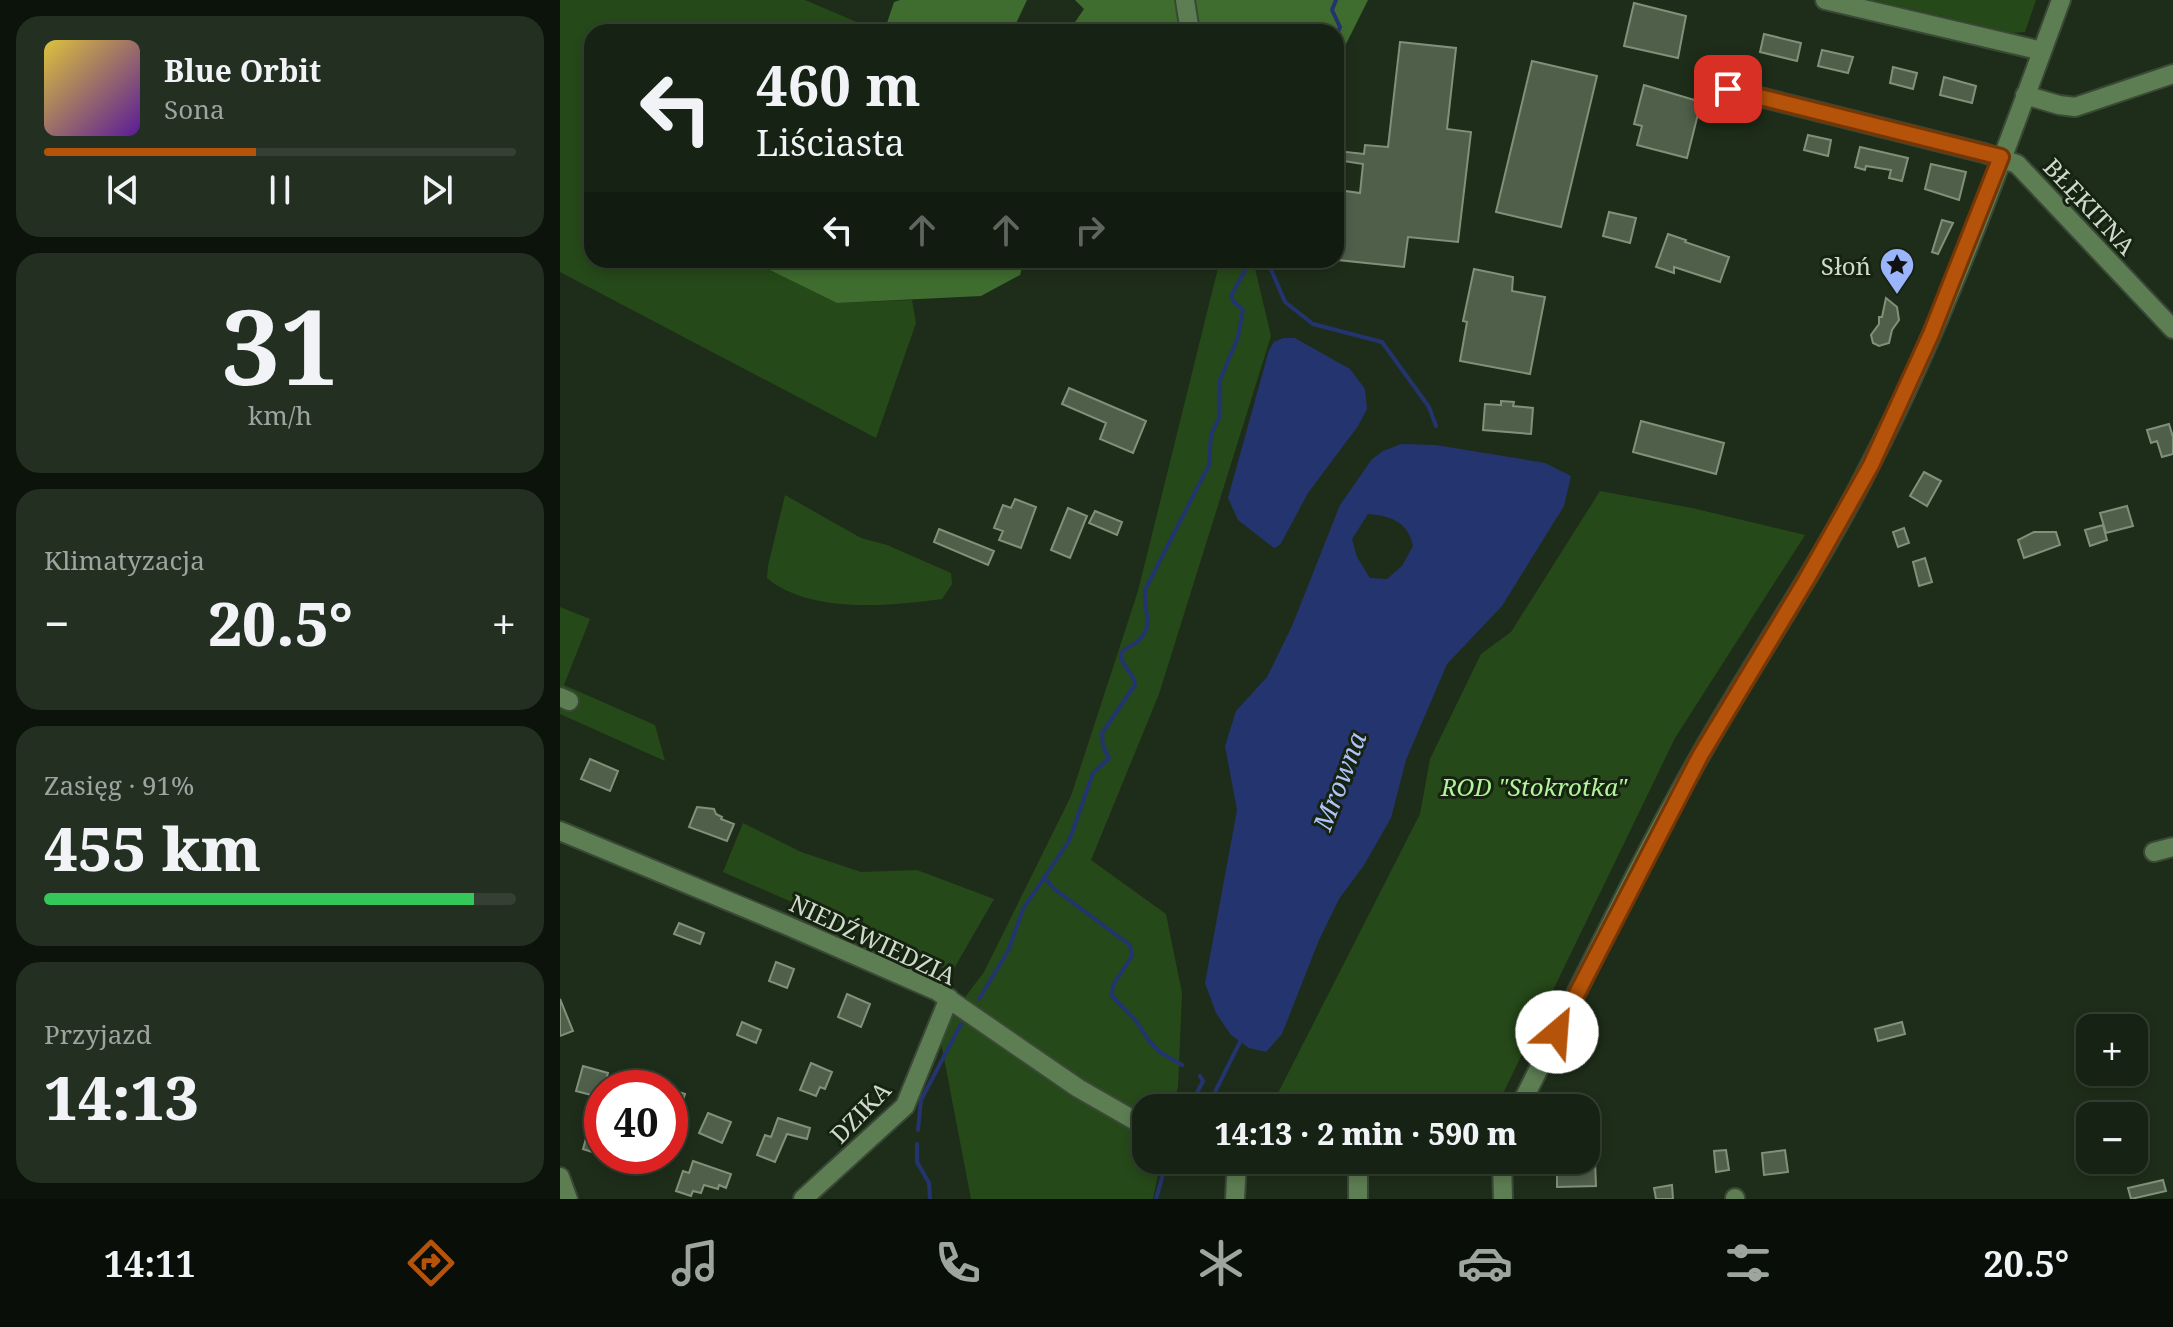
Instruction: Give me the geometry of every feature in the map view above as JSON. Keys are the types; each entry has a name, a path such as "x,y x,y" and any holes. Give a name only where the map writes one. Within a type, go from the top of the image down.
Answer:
{"street":[{"path":"1185,0 1189,24"},
{"path":"1825,0 2042,51"},
{"path":"1526,1094 1673,805 1871,465 1931,334 2061,0"},
{"path":"2025,95 2075,107 2173,74"},
{"path":"1728,89 2001,157"},
{"name":"BŁĘKITNA","path":"2001,157 2017,164 2173,329"},
{"name":"NIEDŹWIEDZIA","path":"560,831 786,925 949,998 1078,1088 1132,1119"},
{"path":"2154,852 2173,847"},
{"name":"DZIKA","path":"803,1199 905,1106 949,998"},
{"path":"1235,1199 1236,1174"},
{"path":"1358,1174 1358,1199"},
{"path":"1502,1174 1503,1199"},
{"path":"560,1177 568,1199"}],"green space":[{"path":"560,0 805,0 861,24 584,24 584,268 765,268 837,303 912,300 916,323 876,438 560,272"},
{"path":"1027,0 1016,24 887,24 894,2"},
{"path":"1075,0 1368,0 1344,48 1344,24 1074,24 1084,9"},
{"path":"1874,0 2036,0 2025,32 2013,33"},
{"path":"765,268 1022,268 1020,275 981,296 837,303"},
{"path":"1218,268 1255,268 1271,336 1159,694 1091,860 1166,914 1182,993 1176,1094 1132,1094 1132,1174 1158,1174 1153,1199 971,1199 939,1032 984,972 1071,796 1138,591"},
{"name":"ROD \"Stokrotka\"","path":"1600,491 1692,508 1805,535 1675,738 1503,1094 1278,1094 1420,814 1430,759 1481,654 1511,632"},
{"path":"785,495 861,538 887,545 951,573 952,584 942,599 875,605 827,602 784,590 767,578"},
{"path":"560,607 590,619 564,685 655,725 665,761 560,714"},
{"path":"743,823 801,852 861,872 917,870 994,899 952,972 723,872"}],"water":[{"path":"1295,338 1350,369 1365,389 1367,409 1358,426 1308,493 1280,545 1274,548 1238,520 1228,498 1269,350 1274,342"},
{"path":"1401,444 1436,445 1545,463 1571,476 1564,506 1502,606 1447,664 1406,760 1391,818 1364,865 1339,899 1319,940 1282,1034 1266,1052 1249,1048 1231,1035 1216,1013 1205,983 1237,810 1225,746 1236,711 1267,677 1292,626 1340,505 1372,459","holes":["1368,514 1391,518 1402,525 1413,546 1402,566 1387,579 1370,578 1357,557 1352,539"]}],"building":[{"path":"1634,3 1686,16 1678,58 1624,46"},
{"path":"1764,34 1801,43 1797,61 1760,52"},
{"path":"1400,42 1456,48 1447,129 1471,132 1458,242 1408,237 1404,267 1344,261 1344,191 1360,193 1363,164 1344,161 1344,152 1364,154 1365,145 1388,147"},
{"path":"1822,50 1853,57 1848,73 1818,66"},
{"path":"1532,61 1597,76 1561,227 1496,212"},
{"path":"1893,67 1917,73 1913,89 1890,83"},
{"path":"1944,77 1976,86 1972,103 1940,95"},
{"path":"1644,85 1701,102 1687,158 1637,145 1642,126 1634,124"},
{"path":"1808,135 1831,140 1828,156 1804,150"},
{"path":"1860,147 1908,158 1902,181 1889,178 1891,170 1855,167"},
{"path":"1931,164 1966,172 1959,200 1925,189"},
{"path":"1609,212 1636,218 1630,243 1603,236"},
{"path":"1942,220 1953,223 1938,254 1932,252"},
{"path":"1668,234 1729,257 1720,282 1674,267 1674,273 1656,267"},
{"path":"1474,269 1513,277 1512,291 1545,297 1530,374 1460,361 1467,322 1463,321"},
{"path":"1886,298 1897,307 1899,320 1892,330 1889,343 1879,346 1873,343 1871,335 1879,324 1879,317 1882,317"},
{"path":"1069,388 1146,421 1133,453 1100,439 1106,423 1062,404"},
{"path":"1501,401 1533,408 1531,434 1483,430 1485,404 1501,405"},
{"path":"1641,421 1724,443 1716,474 1633,452"},
{"path":"2169,424 2173,454 2162,457 2157,441 2151,443 2147,430"},
{"path":"1924,472 1941,481 1927,506 1910,496"},
{"path":"1015,499 1036,507 1021,548 999,540 1003,531 994,528 1003,505 1011,508"},
{"path":"2127,506 2133,526 2106,533 2100,513"},
{"path":"1068,508 1087,516 1070,558 1051,550"},
{"path":"1095,511 1122,522 1117,535 1089,523"},
{"path":"2103,525 2107,540 2090,546 2085,530"},
{"path":"1904,528 1909,543 1898,547 1893,532"},
{"path":"939,529 994,551 988,565 934,542"},
{"path":"2034,532 2056,532 2060,545 2024,558 2018,540"},
{"path":"1925,558 1932,582 1919,586 1913,562"},
{"path":"590,759 618,771 610,791 581,779"},
{"path":"697,807 714,809 721,819 734,824 727,841 689,827"},
{"path":"679,923 704,933 700,944 674,934"},
{"path":"776,962 794,969 787,988 769,981"},
{"path":"847,994 870,1004 861,1027 838,1017"},
{"path":"560,999 573,1031 560,1036"},
{"path":"742,1022 761,1030 756,1043 737,1035"},
{"path":"1902,1022 1905,1034 1878,1041 1875,1029"},
{"path":"811,1063 832,1072 825,1089 820,1087 816,1096 800,1090"},
{"path":"583,1066 597,1070 584,1070 584,1093 576,1091"},
{"path":"708,1113 731,1122 722,1143 699,1133"},
{"path":"778,1118 810,1128 807,1139 787,1134 775,1162 757,1155 765,1135 771,1137"},
{"path":"1726,1150 1729,1170 1716,1172 1714,1151"},
{"path":"1785,1150 1788,1172 1764,1175 1762,1153"},
{"path":"693,1161 731,1174 726,1188 704,1185 701,1193 693,1191 691,1196 676,1191 682,1174 689,1173"},
{"path":"1557,1174 1596,1174 1596,1186 1557,1187"},
{"path":"2163,1180 2166,1191 2131,1199 2128,1188"},
{"path":"1672,1185 1673,1199 1656,1199 1654,1188"}],"waterway":[{"name":"Mrowna","path":"1336,0 1332,10 1339,24"},
{"name":"Mrowna","path":"979,999 1008,951 1023,909 1069,841 1093,773 1109,758 1103,746 1102,733 1135,685 1121,653 1143,635 1147,622 1146,588 1209,465 1211,435 1219,418 1220,380 1238,337 1243,310 1231,296 1246,268"},
{"name":"Mrowna","path":"1270,268 1285,302 1313,324 1382,342 1429,407 1436,426"},
{"name":"Mrowna","path":"1044,877 1053,888 1130,945 1132,956 1113,985 1112,996 1160,1052 1182,1065"},
{"name":"Mrowna","path":"918,1130 921,1100 961,1024"},
{"name":"Mrowna","path":"1214,1094 1242,1038"},
{"name":"Mrowna","path":"1196,1094 1203,1081 1200,1076"},
{"name":"Mrowna","path":"917,1144 917,1162 929,1183 930,1199"},
{"name":"Mrowna","path":"1156,1199 1163,1174"}],"place":[{"name":"Słoń","path":"1897,296"}],"route":[{"path":"1557,1032 1700,756 1871,465 1913,377 2001,157 1728,89"}]}
